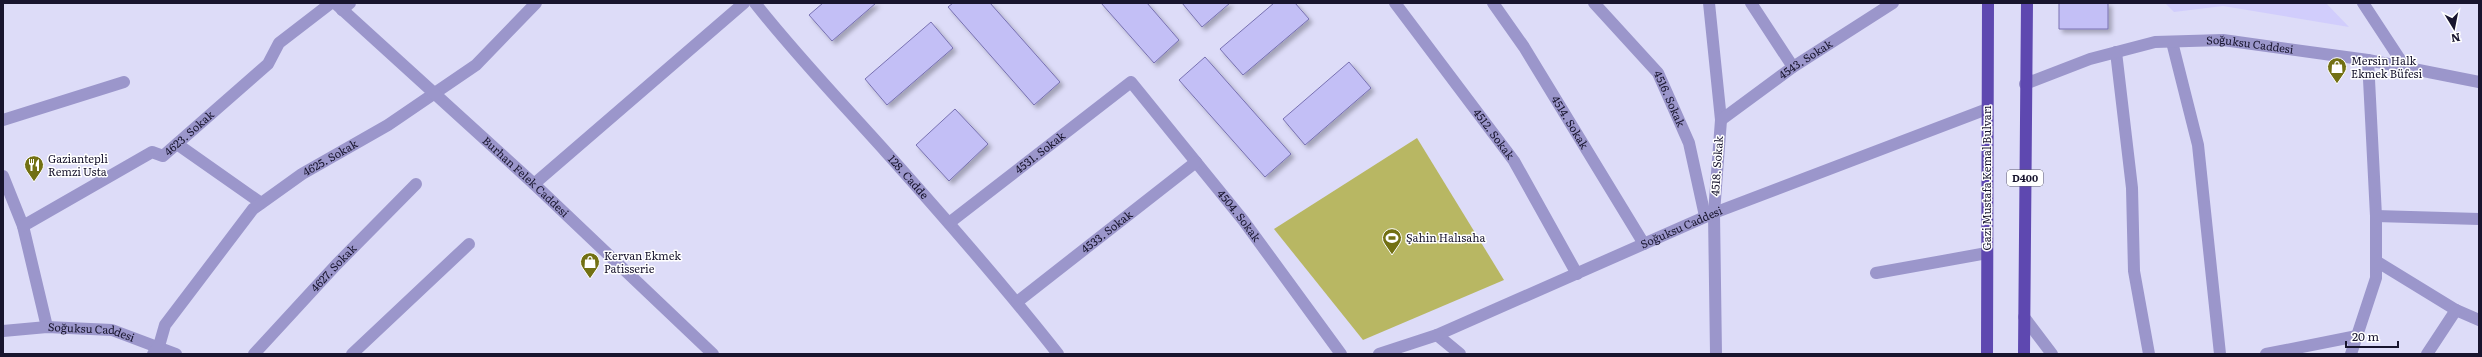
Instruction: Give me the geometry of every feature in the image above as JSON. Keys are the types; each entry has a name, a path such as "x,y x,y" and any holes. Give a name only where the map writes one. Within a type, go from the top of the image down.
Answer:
{"highway":[{"name":"Gazi Mustafa Kemal Bulvarı","path":"1987,354 1988,3"},
{"name":"D400","path":"2024,354 2026,3"}],"street":[{"name":"4623. Sokak","path":"23,226 152,152 163,156 268,64 279,43 331,3"},
{"name":"4625. Sokak","path":"156,350 165,325 238,226 253,209 302,174 388,125 476,65 536,3"},
{"path":"534,184 744,3"},
{"name":"128. Cadde","path":"755,3 796,54 949,223 1017,302 1058,354"},
{"name":"4512. Sokak","path":"1395,3 1514,161 1577,274"},
{"name":"4514. Sokak","path":"1492,3 1524,47 1644,244"},
{"name":"4516. Sokak","path":"1594,3 1658,73 1689,143 1709,214"},
{"name":"4518. Sokak","path":"1709,3 1721,120 1709,214 1716,354"},
{"path":"1750,3 1793,67"},
{"name":"4543. Sokak","path":"1721,120 1793,67 1893,3"},
{"path":"2364,3 2406,67"},
{"name":"Burhan Felek Caddesi","path":"342,6 534,184 713,354"},
{"name":"Soğuksu Caddesi","path":"2026,84 2090,59 2155,42 2223,40 2368,60 2479,82"},
{"path":"2172,42 2198,145 2220,354"},
{"path":"2116,52 2132,188 2134,271 2149,354"},
{"path":"2353,353 2376,278 2376,216 2368,60"},
{"path":"3,120 124,82"},
{"name":"4531. Sokak","path":"949,223 1131,82"},
{"name":"4504. Sokak","path":"1131,82 1243,220 1340,354"},
{"name":"Soğuksu Caddesi","path":"1379,354 1437,336 1709,214 1988,109"},
{"path":"177,144 261,203"},
{"name":"4533. Sokak","path":"1017,302 1196,162"},
{"path":"3,176 23,226 47,327"},
{"name":"4627. Sokak","path":"254,354 336,265 416,184"},
{"path":"2376,216 2479,219"},
{"path":"352,354 469,244"},
{"path":"1876,273 1987,253"},
{"path":"2376,261 2456,310 2479,320"},
{"path":"2427,354 2456,310"},
{"path":"2024,317 2052,354"},
{"name":"Soğuksu Caddesi","path":"3,331 47,327 112,330 156,350 176,354"},
{"path":"1437,336 1460,354"},
{"path":"2266,354 2357,336"}],"shaded area":[{"path":"2165,3 2326,3 2349,27 2223,6 2174,12"},
{"name":"Şahin Halısaha","path":"1417,138 1504,280 1363,340 1274,229"}],"building":[{"path":"823,3 876,3 832,41 809,15"},
{"path":"953,3 990,3 1060,82 1034,105 948,7"},
{"path":"1101,3 1147,3 1179,40 1154,63"},
{"path":"1182,3 1230,3 1202,27"},
{"path":"1274,3 1295,3 1309,19 1243,75 1220,49"},
{"path":"2059,3 2108,3 2108,29 2059,29"},
{"path":"931,22 953,48 887,105 865,79"},
{"path":"1205,57 1291,154 1265,177 1179,80"},
{"path":"1349,62 1371,88 1305,145 1283,119"},
{"path":"955,109 988,144 949,181 916,145"}],"place":[{"name":"Mersin Halk Ekmek Büfesi","path":"2337,84"},
{"name":"Gaziantepli Remzi Usta","path":"34,182"},
{"name":"Şahin Halısaha","path":"1392,255"},
{"name":"Kervan Ekmek Patisserie","path":"590,279"}]}
